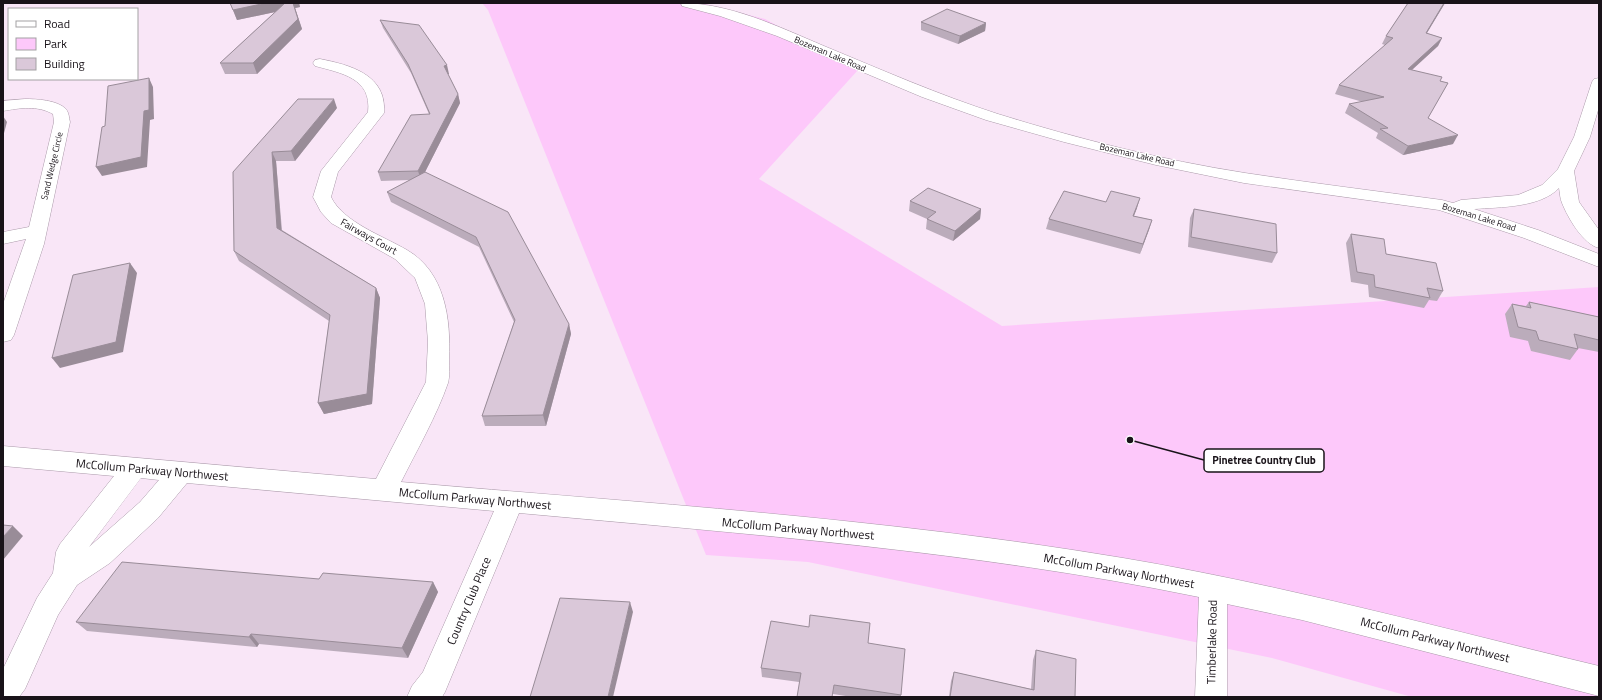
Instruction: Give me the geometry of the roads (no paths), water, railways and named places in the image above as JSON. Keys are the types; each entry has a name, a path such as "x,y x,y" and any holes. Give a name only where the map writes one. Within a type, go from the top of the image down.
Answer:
{"street":[{"name":"Bozeman Lake Road","path":"687,3 726,12 782,33 927,94 992,116 1070,139 1156,160 1244,178 1442,205 1531,234 1599,261"},
{"name":"Fairways Court","path":"320,62 337,65 362,78 377,94 379,102 376,113 330,171 325,183 322,197 327,208 338,219 402,255 424,275 435,304 440,342 437,382 408,444 383,491"},
{"path":"1442,205 1480,205 1521,200 1548,188 1565,171 1582,137 1599,82"},
{"name":"Sand Wedge Circle","path":"3,106 20,104 49,105 60,112 62,122 37,231 3,335"},
{"path":"1565,171 1570,202 1584,225 1599,242"},
{"path":"3,238 37,231"},
{"name":"McCollum Parkway Northwest","path":"3,456 878,536 998,551 1124,570 1213,588 1416,634 1593,681"},
{"path":"67,576 70,552 136,468"},
{"path":"3,693 14,679 47,607 67,576 100,555 149,510 181,472"},
{"name":"Country Club Place","path":"423,697 434,682 511,502"},
{"name":"Timberlake Road","path":"1210,697 1213,588"}],"place":[{"name":"Pinetree Country Club","path":"1130,440"}]}
